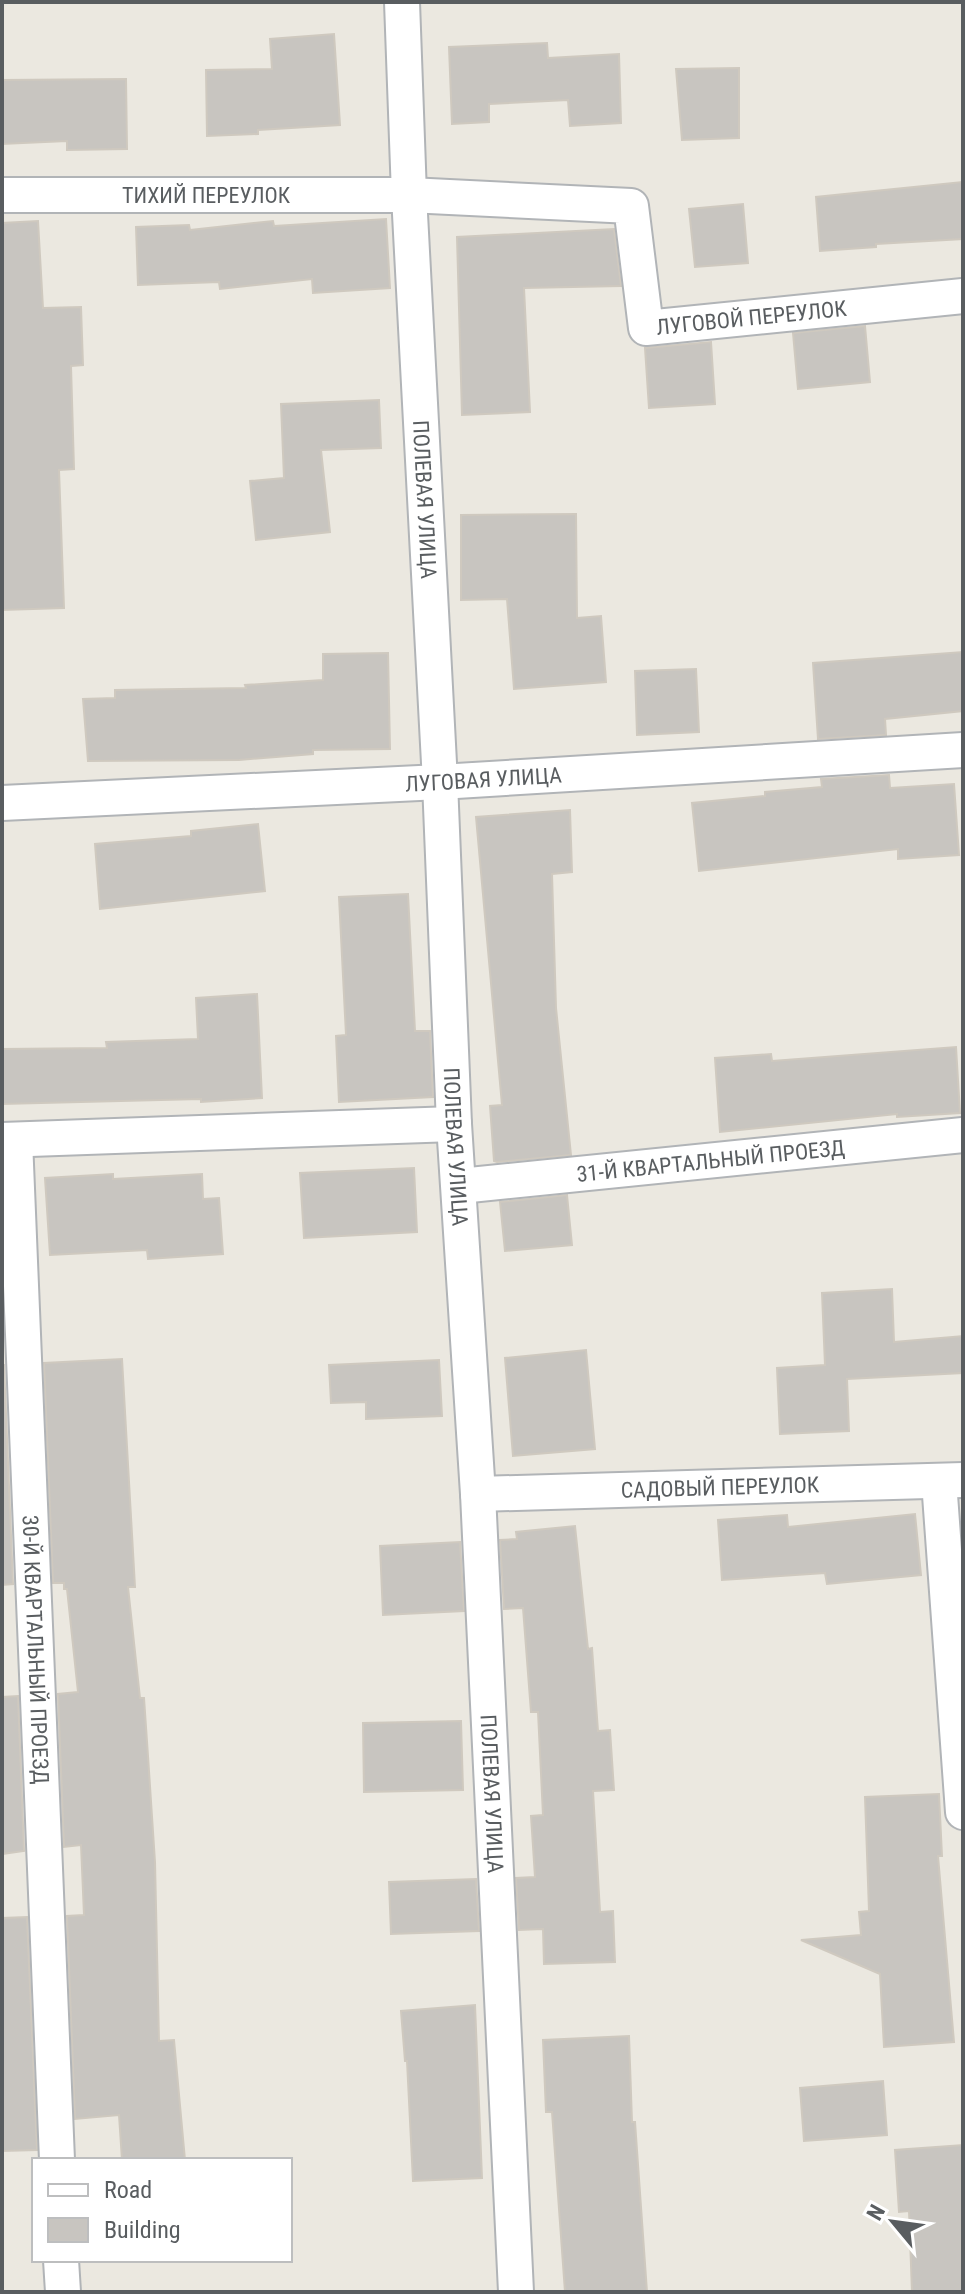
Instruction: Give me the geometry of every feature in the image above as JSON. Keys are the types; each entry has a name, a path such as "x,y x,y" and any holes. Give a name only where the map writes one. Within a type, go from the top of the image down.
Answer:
{"street":[{"name":"ПОЛЕВАЯ УЛИЦА","path":"402,2 454,1124 478,1494 516,2292"},
{"name":"ТИХИЙ ПЕРЕУЛОК","path":"2,195 409,195"},
{"name":"ЛУГОВОЙ ПЕРЕУЛОК","path":"409,195 631,206 646,328 963,296"},
{"name":"ЛУГОВАЯ УЛИЦА","path":"2,803 440,782 963,750"},
{"path":"9,1140 454,1124"},
{"name":"31-Й КВАРТАЛЬНЫЙ ПРОЕЗД","path":"460,1186 963,1135"},
{"name":"30-Й КВАРТАЛЬНЫЙ ПРОЕЗД","path":"9,1140 57,2158"},
{"path":"951,1480 963,1812"},
{"name":"САДОВЫЙ ПЕРЕУЛОК","path":"478,1494 951,1480"},
{"path":"61,2262 63,2292"}],"building":[{"path":"334,34 340,125 207,136 206,70 272,69 270,39"},
{"path":"547,43 548,58 619,54 621,123 570,126 568,100 489,104 489,122 452,124 449,47"},
{"path":"739,68 739,138 682,140 676,69"},
{"path":"126,79 127,149 67,150 67,141 2,144 2,80"},
{"path":"962,182 963,239 820,251 816,197"},
{"path":"743,204 748,263 695,267 689,209"},
{"path":"386,219 390,288 313,293 312,279 220,289 219,282 138,285 136,227 189,225 190,230 273,221 274,226"},
{"path":"38,221 43,308 81,307 83,365 71,366 74,469 59,470 64,608 2,610 2,223"},
{"path":"614,229 621,286 524,288 530,412 462,415 457,237"},
{"path":"865,326 870,382 798,389 793,333"},
{"path":"711,342 715,404 649,408 645,348"},
{"path":"379,400 381,448 321,450 330,532 256,540 250,481 284,478 281,404"},
{"path":"576,514 577,618 601,616 606,682 514,689 507,599 461,600 461,515"},
{"path":"963,652 963,711 885,719 886,735 818,739 813,663"},
{"path":"388,653 390,749 313,750 313,754 239,760 88,761 83,699 115,698 115,690 246,688 245,685 323,680 323,654"},
{"path":"696,669 699,732 637,735 635,671"},
{"path":"889,775 890,788 954,784 959,855 898,859 898,849 699,871 692,803 822,787 821,779"},
{"path":"570,810 572,872 552,874 556,1008 571,1155 497,1162 494,1161 490,1106 502,1105 476,817"},
{"path":"258,824 265,891 100,909 95,844 191,836 191,831"},
{"path":"408,894 415,1031 430,1031 433,1097 339,1102 336,1036 346,1035 339,897"},
{"path":"257,994 262,1098 201,1102 201,1099 2,1104 2,1049 107,1048 106,1042 198,1039 196,998"},
{"path":"956,1047 960,1113 897,1117 897,1114 720,1132 715,1058 771,1054 772,1061"},
{"path":"414,1168 417,1232 304,1238 300,1173"},
{"path":"113,1174 113,1179 202,1174 203,1199 219,1198 223,1254 148,1259 147,1250 50,1255 45,1178"},
{"path":"567,1195 572,1245 505,1251 500,1202"},
{"path":"892,1289 894,1342 963,1336 963,1373 847,1379 849,1431 780,1434 777,1368 825,1365 822,1293"},
{"path":"586,1350 595,1449 513,1456 505,1358"},
{"path":"122,1359 135,1587 128,1587 140,1698 144,1698 148,1756 155,1862 159,2041 174,2040 185,2158 122,2158 119,2115 75,2119 67,1916 84,1915 81,1845 64,1847 58,1694 78,1692 67,1589 64,1589 64,1583 53,1583 44,1363"},
{"path":"439,1360 442,1416 366,1419 366,1402 331,1403 329,1365"},
{"path":"2,1365 13,1584 2,1585"},
{"path":"915,1514 921,1575 827,1584 825,1573 722,1580 718,1520 787,1515 788,1527"},
{"path":"575,1526 588,1649 592,1648 598,1731 610,1730 614,1790 593,1791 600,1912 613,1911 615,1962 544,1964 543,1929 519,1930 516,1878 535,1877 531,1816 543,1815 538,1712 531,1712 523,1608 504,1609 500,1540 517,1539 516,1532"},
{"path":"460,1542 464,1611 383,1615 380,1546"},
{"path":"18,1696 24,1851 2,1854 2,1697"},
{"path":"461,1721 463,1790 364,1792 363,1723"},
{"path":"939,1794 942,1856 938,1856 954,2042 884,2047 880,1974 801,1940 861,1935 859,1912 869,1911 865,1797"},
{"path":"476,1879 479,1931 391,1934 389,1882"},
{"path":"27,1917 37,2150 2,2151 2,1918"},
{"path":"475,2005 482,2178 413,2181 407,2061 401,2011"},
{"path":"629,2036 632,2122 635,2122 647,2292 565,2292 552,2112 546,2112 543,2040"},
{"path":"883,2081 887,2135 804,2141 800,2088"},
{"path":"963,2145 963,2292 912,2292 909,2211 899,2212 895,2150"}]}
